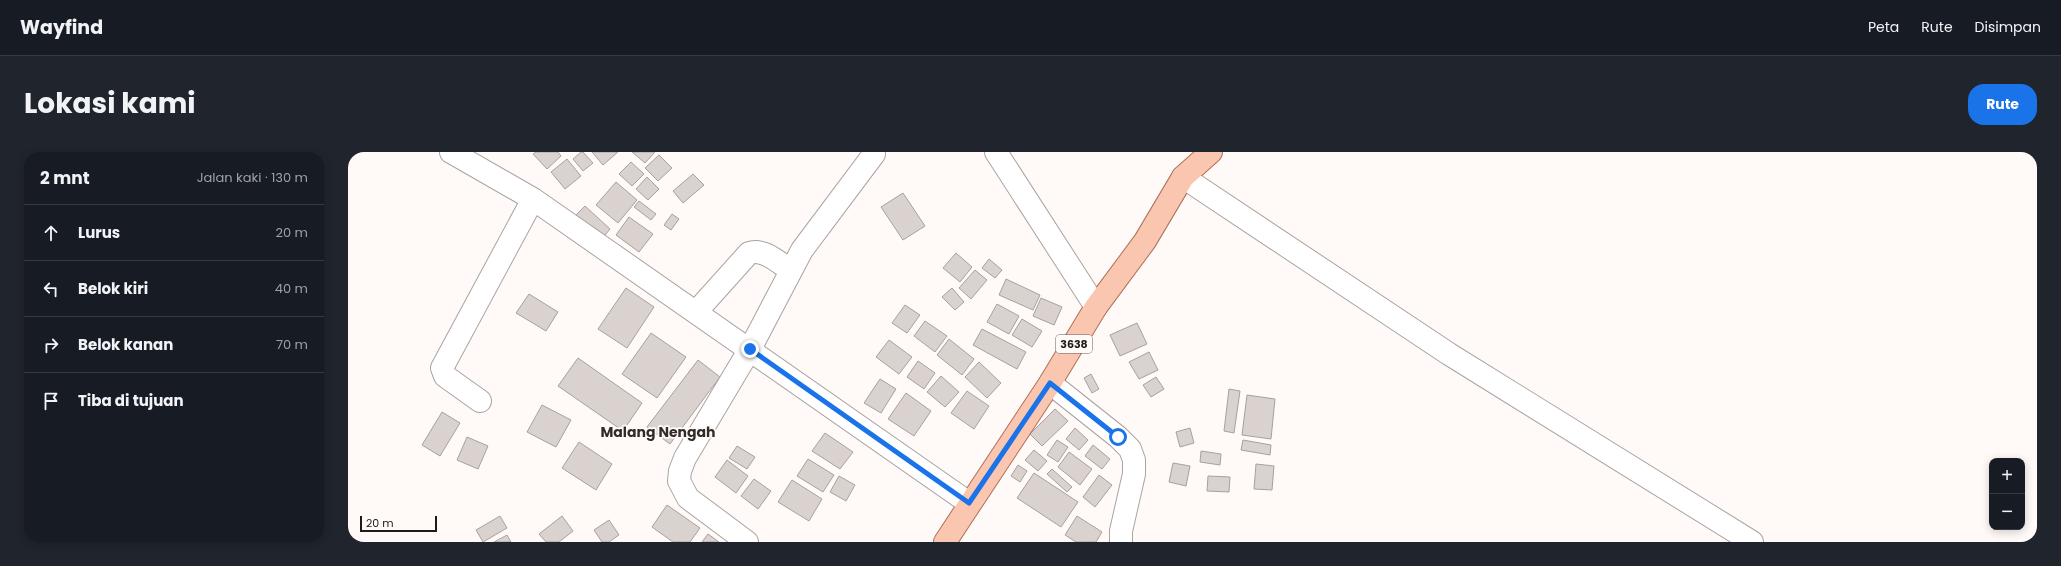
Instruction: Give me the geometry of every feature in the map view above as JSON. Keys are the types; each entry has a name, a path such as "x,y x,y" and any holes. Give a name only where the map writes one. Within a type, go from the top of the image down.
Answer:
{"main road":[{"name":"3638","path":"945,542 969,503 1050,383 1096,307 1145,241 1183,177 1210,152"}],"street":[{"path":"451,152 533,199 969,503"},
{"path":"996,152 1096,307"},
{"path":"747,542 688,498 679,481 680,471 685,458 750,349 790,270 802,250 874,154"},
{"path":"1183,177 1449,354 1752,542"},
{"path":"480,401 445,376 442,368 533,199"},
{"path":"696,312 749,253 755,251 761,252 790,270"},
{"path":"1050,383 1118,437 1130,449 1134,460 1134,474 1121,531 1121,542"}],"building":[{"path":"536,152 558,152 561,156 547,169 533,154"},
{"path":"583,152 593,163 583,171 573,159"},
{"path":"592,152 618,152 603,165"},
{"path":"632,152 655,152 645,163"},
{"path":"659,155 672,168 658,181 645,168"},
{"path":"567,159 581,176 565,189 551,172"},
{"path":"631,162 644,174 632,186 619,174"},
{"path":"693,174 704,185 683,203 673,191"},
{"path":"647,177 659,189 648,200 636,189"},
{"path":"616,182 637,200 618,223 596,205"},
{"path":"903,193 925,226 903,240 881,207"},
{"path":"639,201 656,214 651,220 634,207"},
{"path":"585,206 610,229 601,240 574,217"},
{"path":"672,214 679,219 671,230 664,225"},
{"path":"629,217 653,234 639,252 616,235"},
{"path":"956,253 972,267 960,282 943,268"},
{"path":"989,259 1002,270 995,278 982,268"},
{"path":"975,270 987,280 971,299 959,288"},
{"path":"1006,279 1040,295 1033,310 999,295"},
{"path":"626,288 654,307 627,348 598,329"},
{"path":"952,288 964,302 955,310 942,297"},
{"path":"529,294 558,312 546,331 516,313"},
{"path":"1041,298 1062,307 1054,325 1033,316"},
{"path":"997,304 1019,316 1009,334 987,322"},
{"path":"905,305 920,315 907,333 892,323"},
{"path":"1022,319 1042,331 1032,347 1012,335"},
{"path":"925,321 947,336 935,352 914,336"},
{"path":"1137,323 1147,344 1120,356 1110,335"},
{"path":"982,329 1026,352 1017,369 973,345"},
{"path":"651,333 686,357 657,398 622,374"},
{"path":"949,339 974,359 962,375 937,355"},
{"path":"889,340 912,357 899,374 876,357"},
{"path":"1149,352 1158,370 1139,379 1129,362"},
{"path":"578,358 642,403 623,431 558,386"},
{"path":"698,360 720,377 670,444 647,427"},
{"path":"918,361 935,373 924,389 907,377"},
{"path":"979,362 1001,383 987,398 965,377"},
{"path":"1091,374 1099,389 1092,393 1084,378"},
{"path":"941,376 959,392 945,407 927,392"},
{"path":"1156,377 1164,389 1151,397 1143,385"},
{"path":"880,379 896,389 881,413 864,403"},
{"path":"1229,389 1240,391 1234,433 1224,431"},
{"path":"967,391 989,406 974,429 951,413"},
{"path":"906,393 931,411 914,436 888,419"},
{"path":"1247,395 1275,399 1271,439 1242,435"},
{"path":"542,405 571,420 556,447 527,432"},
{"path":"1055,409 1068,421 1042,446 1030,434"},
{"path":"442,412 460,423 440,456 422,445"},
{"path":"1075,428 1088,440 1079,450 1066,439"},
{"path":"1190,428 1194,443 1180,447 1176,432"},
{"path":"825,433 853,452 840,469 812,451"},
{"path":"467,437 488,446 478,469 457,460"},
{"path":"1057,440 1068,447 1058,462 1047,455"},
{"path":"1243,440 1271,445 1270,455 1241,450"},
{"path":"579,442 612,464 596,490 562,468"},
{"path":"1093,445 1110,459 1102,469 1085,456"},
{"path":"737,446 755,457 747,469 729,458"},
{"path":"1034,450 1047,461 1038,471 1025,460"},
{"path":"1201,451 1221,454 1220,465 1200,462"},
{"path":"1069,452 1092,469 1080,485 1058,467"},
{"path":"808,459 834,475 823,492 797,476"},
{"path":"727,460 748,476 736,493 715,477"},
{"path":"1173,463 1190,466 1186,486 1169,482"},
{"path":"1256,464 1274,466 1272,490 1254,489"},
{"path":"1018,465 1027,471 1020,482 1011,476"},
{"path":"1052,469 1072,487 1067,492 1047,474"},
{"path":"1034,473 1078,502 1061,527 1017,498"},
{"path":"1099,475 1112,485 1095,507 1083,497"},
{"path":"839,476 855,485 846,501 830,492"},
{"path":"1208,476 1230,477 1229,492 1207,491"},
{"path":"754,479 771,491 758,509 741,496"},
{"path":"792,480 822,499 809,521 778,502"},
{"path":"667,505 700,528 690,542 673,542 652,527"},
{"path":"500,516 507,528 483,542 476,530"},
{"path":"562,516 573,531 559,542 546,542 539,534"},
{"path":"1077,516 1102,532 1096,542 1076,542 1065,535"},
{"path":"609,520 619,535 609,542 602,542 594,530"},
{"path":"708,534 719,542 702,542"},
{"path":"507,535 511,542 494,542"}],"district":[{"name":"Malang Nengah","path":"658,432"}],"route":[{"path":"750,349 969,503 1050,383 1118,437"}]}
